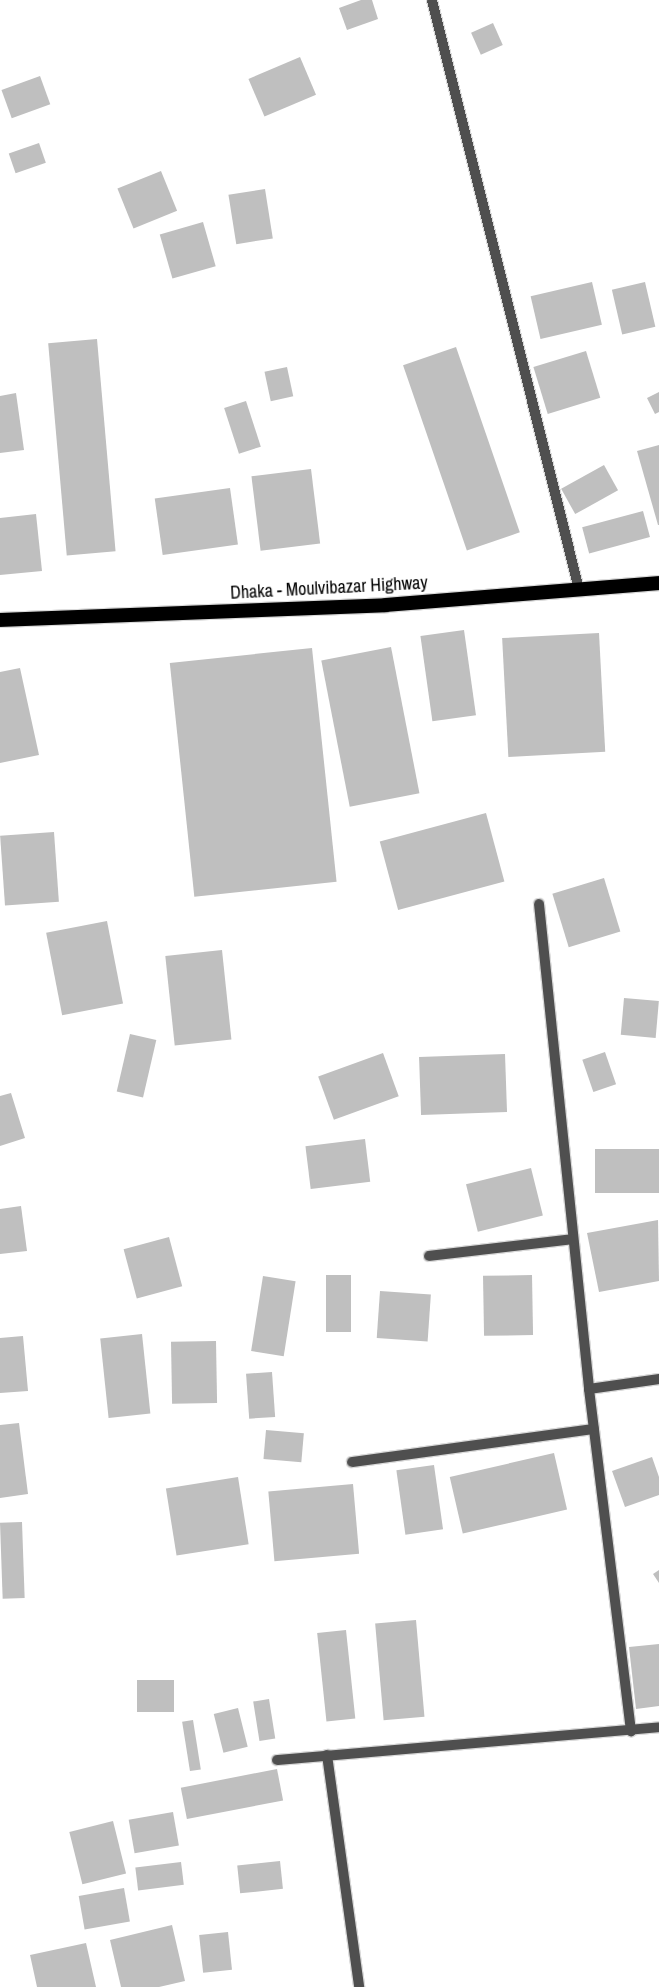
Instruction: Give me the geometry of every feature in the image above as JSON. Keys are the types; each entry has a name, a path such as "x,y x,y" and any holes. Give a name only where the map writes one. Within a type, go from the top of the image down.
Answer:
{"highway":[{"name":"Dhaka - Moulvibazar Highway","path":"0,620 386,605 659,583"}],"street":[{"path":"432,0 578,589"},
{"path":"539,904 589,1389 631,1731"},
{"path":"429,1256 573,1239"},
{"path":"589,1389 659,1379"},
{"path":"352,1462 594,1429"},
{"path":"276,1760 631,1731 659,1727"},
{"path":"327,1755 359,1987"}],"building":[{"path":"361,0 372,0 378,19 347,30 339,8"},
{"path":"493,23 503,45 481,55 471,33"},
{"path":"300,57 316,95 264,117 248,79"},
{"path":"40,76 50,104 12,118 1,90"},
{"path":"39,143 46,163 16,173 9,153"},
{"path":"161,171 177,211 134,228 117,189"},
{"path":"265,189 273,238 236,244 228,195"},
{"path":"203,222 216,266 172,279 160,234"},
{"path":"592,282 602,325 541,339 531,296"},
{"path":"645,282 655,327 622,334 612,290"},
{"path":"97,339 116,551 67,555 48,343"},
{"path":"456,347 520,532 467,551 403,365"},
{"path":"586,351 600,398 548,414 533,367"},
{"path":"287,367 293,396 271,401 265,372"},
{"path":"659,392 659,412 655,414 647,398"},
{"path":"16,393 24,450 0,453 0,396"},
{"path":"246,401 261,447 239,454 224,408"},
{"path":"659,445 659,525 658,525 637,451"},
{"path":"604,465 618,490 575,514 561,489"},
{"path":"311,469 320,543 261,551 251,476"},
{"path":"230,488 238,544 163,555 155,499"},
{"path":"643,511 650,537 589,553 582,527"},
{"path":"36,514 42,571 0,575 0,518"},
{"path":"464,630 476,715 432,721 420,636"},
{"path":"599,633 605,752 508,757 502,638"},
{"path":"391,647 419,793 350,807 321,661"},
{"path":"312,648 337,882 194,897 170,663"},
{"path":"20,668 39,755 0,763 0,672"},
{"path":"486,813 504,882 398,910 380,841"},
{"path":"54,832 59,902 5,906 0,836"},
{"path":"604,878 620,932 569,947 552,894"},
{"path":"107,921 123,1003 62,1015 46,933"},
{"path":"222,950 231,1040 175,1045 165,956"},
{"path":"624,998 659,1001 656,1038 621,1035"},
{"path":"130,1034 156,1040 143,1098 117,1091"},
{"path":"605,1052 616,1084 593,1092 582,1060"},
{"path":"383,1053 399,1096 334,1120 318,1077"},
{"path":"505,1054 507,1112 421,1115 419,1057"},
{"path":"11,1093 25,1138 0,1146 0,1096"},
{"path":"365,1139 370,1182 311,1189 305,1146"},
{"path":"595,1149 659,1149 659,1193 595,1193"},
{"path":"531,1168 543,1216 478,1232 466,1184"},
{"path":"21,1206 27,1251 0,1254 0,1209"},
{"path":"658,1220 659,1281 599,1292 587,1233"},
{"path":"169,1237 182,1286 137,1298 124,1249"},
{"path":"326,1275 351,1275 351,1332 326,1332"},
{"path":"532,1275 533,1335 484,1336 483,1276"},
{"path":"263,1276 296,1281 284,1356 251,1351"},
{"path":"380,1291 431,1295 428,1341 377,1338"},
{"path":"142,1334 150,1414 109,1418 100,1338"},
{"path":"23,1336 28,1391 0,1393 0,1338"},
{"path":"216,1341 217,1403 172,1404 171,1342"},
{"path":"272,1372 275,1417 249,1419 246,1374"},
{"path":"19,1423 28,1494 0,1498 0,1425"},
{"path":"266,1430 304,1433 301,1462 263,1459"},
{"path":"554,1453 567,1510 463,1534 450,1477"},
{"path":"652,1457 659,1477 659,1495 625,1507 612,1471"},
{"path":"434,1465 443,1529 405,1535 396,1470"},
{"path":"238,1477 249,1544 177,1556 166,1488"},
{"path":"353,1484 359,1554 274,1561 268,1491"},
{"path":"22,1522 25,1598 3,1599 0,1523"},
{"path":"659,1570 659,1583 653,1574"},
{"path":"416,1620 424,1717 384,1720 375,1624"},
{"path":"346,1630 355,1719 326,1722 317,1633"},
{"path":"659,1644 659,1706 636,1709 629,1647"},
{"path":"137,1680 174,1680 174,1712 137,1712"},
{"path":"269,1699 275,1739 259,1741 253,1702"},
{"path":"238,1708 248,1747 223,1753 214,1714"},
{"path":"193,1720 201,1769 190,1771 182,1722"},
{"path":"277,1769 283,1800 187,1819 181,1788"},
{"path":"173,1812 179,1845 135,1853 129,1820"},
{"path":"113,1821 126,1873 82,1884 69,1832"},
{"path":"280,1861 283,1889 240,1893 237,1865"},
{"path":"181,1862 184,1885 138,1890 135,1868"},
{"path":"124,1888 130,1921 85,1929 79,1896"},
{"path":"172,1925 185,1981 159,1987 121,1987 110,1940"},
{"path":"228,1932 232,1970 203,1973 199,1935"},
{"path":"86,1943 96,1987 37,1987 30,1955"}]}
